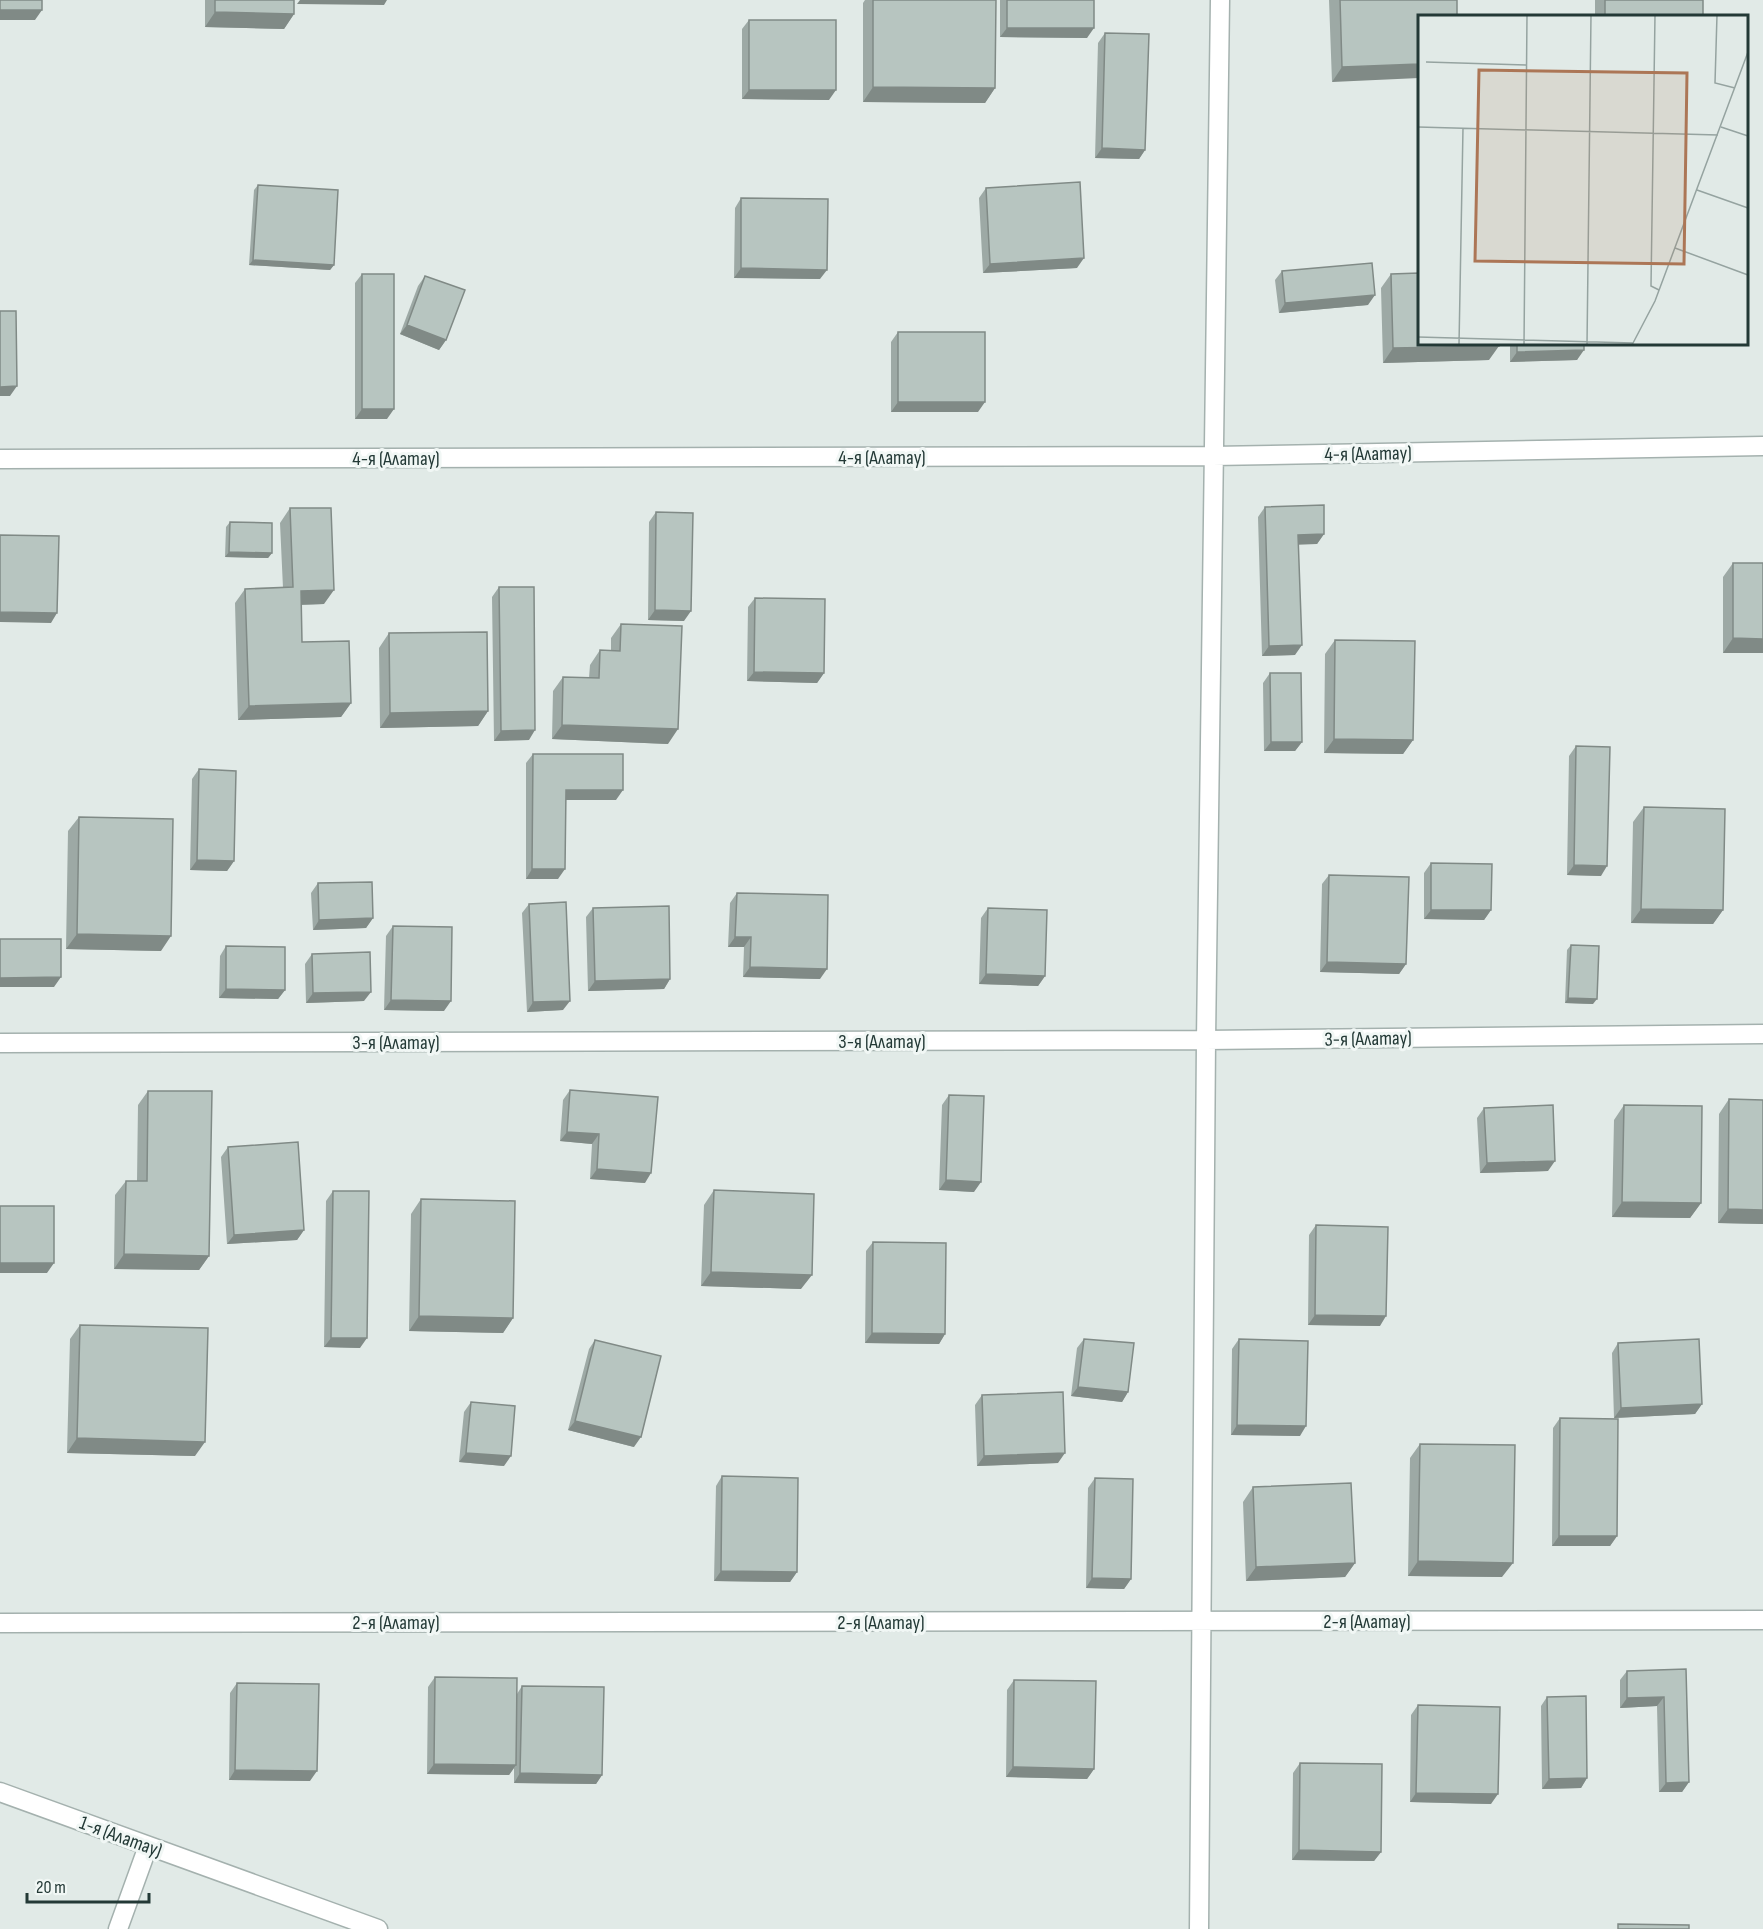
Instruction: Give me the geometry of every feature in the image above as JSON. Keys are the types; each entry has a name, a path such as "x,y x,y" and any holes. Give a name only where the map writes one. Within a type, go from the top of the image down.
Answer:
{"street":[{"path":"1199,1929 1206,1040 1220,0"},
{"name":"4-я (Алатау)","path":"0,459 1213,456 1763,446"},
{"name":"3-я (Алатау)","path":"0,1043 1206,1040 1763,1034"},
{"name":"2-я (Алатау)","path":"0,1623 1763,1620"},
{"name":"1-я (Алатау)","path":"0,1792 378,1929"},
{"path":"118,1929 148,1846"}],"building":[{"path":"0,0 42,0 42,10 0,10"},
{"path":"215,0 294,0 294,14 215,12"},
{"path":"873,0 996,0 995,88 873,87"},
{"path":"1007,0 1094,0 1094,28 1007,28"},
{"path":"1340,0 1457,0 1457,15 1418,15 1418,64 1342,67"},
{"path":"1605,0 1703,0 1703,15 1605,15"},
{"path":"749,20 836,20 836,90 749,90"},
{"path":"1105,33 1149,34 1145,150 1102,148"},
{"path":"1080,182 1084,258 990,264 986,188"},
{"path":"258,185 338,190 334,265 253,260"},
{"path":"741,198 828,199 827,270 741,268"},
{"path":"1372,263 1375,295 1285,303 1282,271"},
{"path":"1418,273 1418,345 1499,346 1393,348 1391,274"},
{"path":"362,274 394,274 394,409 362,409"},
{"path":"425,276 465,290 446,340 407,325"},
{"path":"0,311 16,311 17,386 0,387"},
{"path":"898,332 985,332 985,402 898,402"},
{"path":"1517,345 1584,345 1584,350 1517,352"},
{"path":"1324,505 1324,534 1298,535 1302,645 1269,646 1265,507"},
{"path":"290,508 331,508 334,590 301,591 302,642 349,641 351,703 249,706 245,589 293,587"},
{"path":"656,512 693,513 691,611 655,610"},
{"path":"230,522 272,523 272,553 229,552"},
{"path":"0,535 59,536 57,613 0,612"},
{"path":"1733,563 1763,563 1763,639 1733,638"},
{"path":"499,587 534,587 535,730 501,731"},
{"path":"755,598 825,599 824,673 754,672"},
{"path":"621,624 682,626 678,729 562,725 563,677 599,678 600,650 620,651"},
{"path":"487,632 488,711 390,713 389,633"},
{"path":"1335,640 1415,641 1413,740 1334,739"},
{"path":"1270,673 1301,673 1302,742 1271,742"},
{"path":"1576,746 1610,747 1607,866 1574,865"},
{"path":"533,754 623,754 623,790 566,790 565,869 532,869"},
{"path":"199,769 236,771 234,861 197,860"},
{"path":"1644,807 1725,809 1723,910 1641,909"},
{"path":"79,817 173,819 171,936 77,934"},
{"path":"1431,863 1492,864 1491,910 1431,910"},
{"path":"1329,875 1409,877 1406,964 1327,962"},
{"path":"372,882 373,918 319,920 318,883"},
{"path":"737,893 828,895 827,969 750,967 751,937 735,937"},
{"path":"566,902 570,1001 533,1002 529,904"},
{"path":"669,906 670,979 595,981 593,908"},
{"path":"988,908 1047,910 1045,976 986,974"},
{"path":"393,926 452,927 451,1001 391,1000"},
{"path":"0,939 61,939 61,977 0,978"},
{"path":"1571,945 1599,946 1597,999 1568,998"},
{"path":"226,946 285,947 285,990 226,989"},
{"path":"370,952 371,992 313,993 312,954"},
{"path":"570,1090 658,1097 651,1173 597,1169 599,1134 567,1132"},
{"path":"148,1091 212,1091 209,1256 124,1254 126,1181 147,1181"},
{"path":"949,1095 984,1096 981,1182 946,1180"},
{"path":"1729,1099 1763,1100 1763,1210 1728,1209"},
{"path":"1553,1105 1555,1161 1487,1163 1484,1108"},
{"path":"1624,1105 1702,1106 1701,1203 1622,1202"},
{"path":"298,1142 304,1230 234,1235 228,1147"},
{"path":"714,1190 814,1194 812,1275 711,1272"},
{"path":"333,1191 369,1191 367,1338 331,1338"},
{"path":"421,1199 515,1201 513,1318 419,1316"},
{"path":"0,1206 54,1206 54,1263 0,1263"},
{"path":"1316,1225 1388,1227 1386,1316 1315,1315"},
{"path":"873,1242 946,1243 945,1334 872,1333"},
{"path":"80,1325 208,1328 205,1442 77,1438"},
{"path":"1084,1339 1134,1343 1128,1392 1078,1387"},
{"path":"1239,1339 1308,1341 1306,1426 1237,1425"},
{"path":"1699,1339 1702,1404 1621,1408 1618,1343"},
{"path":"595,1340 661,1356 641,1437 575,1421"},
{"path":"1063,1392 1065,1453 984,1456 982,1395"},
{"path":"471,1402 515,1406 511,1456 466,1453"},
{"path":"1560,1418 1618,1419 1617,1536 1559,1536"},
{"path":"1420,1444 1515,1445 1513,1563 1418,1561"},
{"path":"722,1476 798,1478 797,1572 721,1571"},
{"path":"1095,1478 1133,1479 1131,1579 1092,1578"},
{"path":"1351,1483 1355,1563 1256,1567 1253,1487"},
{"path":"1686,1669 1689,1782 1666,1783 1664,1697 1627,1698 1627,1671"},
{"path":"435,1677 517,1678 516,1765 434,1764"},
{"path":"1014,1680 1096,1681 1094,1769 1013,1767"},
{"path":"237,1683 319,1684 317,1771 235,1770"},
{"path":"522,1686 604,1687 602,1775 520,1773"},
{"path":"1586,1696 1587,1778 1549,1779 1547,1697"},
{"path":"1418,1705 1500,1707 1498,1794 1416,1793"},
{"path":"1300,1763 1382,1764 1381,1852 1299,1850"},
{"path":"1618,1924 1689,1925 1689,1929 1618,1929"}]}
